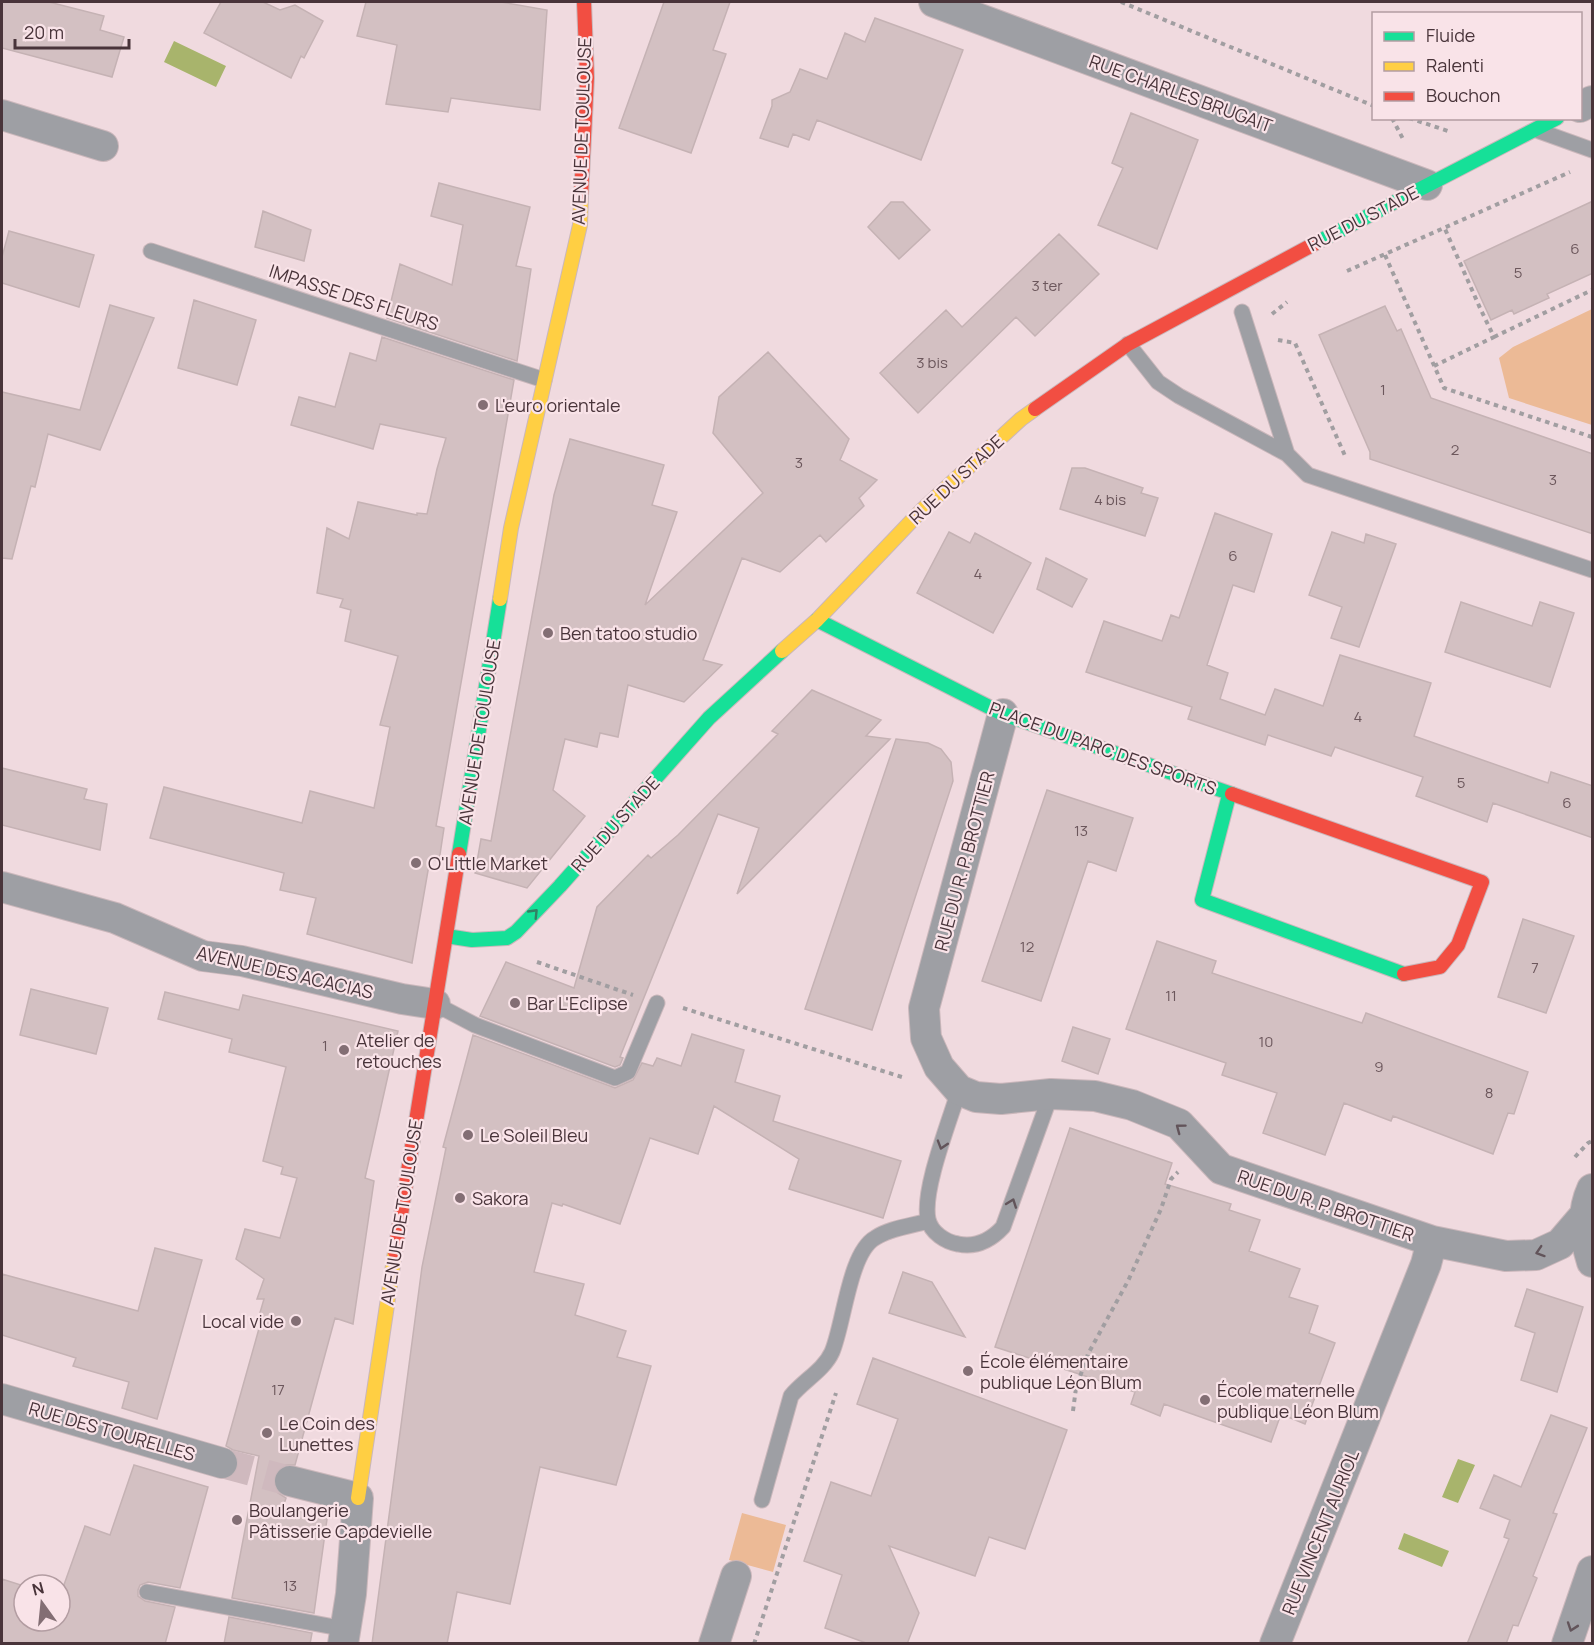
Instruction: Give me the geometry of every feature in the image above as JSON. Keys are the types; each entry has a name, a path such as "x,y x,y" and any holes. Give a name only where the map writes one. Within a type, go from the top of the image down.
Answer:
{"street":[{"name":"AVENUE DE TOULOUSE","path":"344,1636 351,1594 358,1498 386,1302 512,528 580,225 587,78 584,2"},
{"name":"RUE CHARLES BRUGAIT","path":"934,2 1427,185"},
{"path":"2,114 103,146"},
{"name":"RUE DU STADE","path":"507,938 516,932 560,886 709,718 817,620 921,511 1021,419 1128,344 1236,285 1554,120"},
{"name":"PLACE DU PARC DES SPORTS","path":"817,620 1004,714 1229,795 1482,882 1458,945 1440,967 1406,975 1202,900 1229,795"},
{"name":"RUE DU R. P. BROTTIER","path":"959,1090 939,1067 926,1038 924,1008 1004,714"},
{"name":"AVENUE DES ACACIAS","path":"2,886 115,918 203,956 242,961 402,999 435,1004"},
{"path":"446,936 472,940 507,938"},
{"path":"959,1090 976,1097 1001,1099 1051,1094 1095,1096 1131,1105 1179,1124 1200,1147"},
{"name":"RUE DU R. P. BROTTIER","path":"1200,1147 1221,1169 1432,1241"},
{"path":"1432,1241 1506,1256 1536,1255 1560,1244 1588,1203"},
{"path":"1588,1203 1585,1241 1593,1262"},
{"name":"RUE VINCENT AURIOL","path":"1275,1644 1426,1264 1432,1241"},
{"name":"RUE DES TOURELLES","path":"2,1399 222,1463"},
{"path":"290,1481 358,1498"},
{"path":"1567,1644 1593,1571"},
{"path":"714,1644 736,1576"}],"lane":[{"path":"1536,130 1593,150"},
{"name":"IMPASSE DES FLEURS","path":"151,251 544,380"},
{"path":"1242,312 1287,454"},
{"path":"1128,344 1158,382 1208,412 1287,454 1308,475 1593,570"},
{"path":"435,1004 475,1025 615,1078 628,1072 657,1003"},
{"path":"959,1090 927,1194 928,1221 939,1237 958,1244 977,1245 992,1239 1003,1227 1051,1094"},
{"path":"762,1500 791,1396 831,1354 860,1252 873,1238 928,1221"},
{"path":"147,1592 344,1636"}],"path":[{"path":"1121,2 1372,105"},
{"path":"1415,120 1458,135"},
{"path":"1342,273 1574,170"},
{"path":"1444,229 1494,337"},
{"path":"1385,255 1444,388 1593,437"},
{"path":"1434,366 1593,290"},
{"path":"1248,334 1291,299"},
{"path":"1248,334 1295,343 1347,460"},
{"path":"507,938 515,955 657,1003 677,1007 911,1080"},
{"path":"1572,1160 1588,1143 1593,1141"},
{"path":"1073,1411 1076,1388 1088,1354 1128,1281 1161,1209 1171,1179 1200,1147"}],"shaded area":[{"path":"174,41 226,66 216,87 164,62"},
{"path":"1592,309 1592,425 1509,398 1499,358 1513,347"},
{"path":"1458,1459 1475,1465 1458,1503 1442,1497"},
{"path":"742,1513 786,1525 773,1572 729,1560"},
{"path":"1404,1533 1449,1551 1442,1567 1398,1549"}],"building":[{"path":"2,2 49,2 104,16 100,30 124,37 112,77 2,48"},
{"path":"221,2 263,2 280,10 295,5 323,21 304,58 301,56 291,78 204,33"},
{"path":"366,2 501,2 547,10 540,110 451,98 448,112 386,104 397,45 357,36"},
{"path":"664,2 730,2 713,50 726,54 691,153 619,128"},
{"path":"875,18 963,50 921,160 817,120 809,140 793,134 788,147 760,138 772,106 772,100 790,92 800,69 827,79 845,33 865,42"},
{"path":"1131,113 1198,140 1157,249 1098,225 1123,168 1112,163"},
{"path":"439,183 530,207 516,266 531,269 517,361 387,318 400,264 452,285 463,225 431,216"},
{"path":"1593,201 1593,273 1547,294 1549,298 1514,314 1512,310 1491,320 1464,261"},
{"path":"891,202 903,202 930,230 899,259 868,227"},
{"path":"263,211 311,230 304,261 255,247"},
{"path":"9,231 94,255 79,307 2,283 2,257"},
{"path":"1059,234 1099,274 1035,336 1016,317 918,413 880,373 946,310 962,327"},
{"path":"194,300 256,320 237,385 178,368"},
{"path":"110,305 154,318 100,450 48,434 35,487 31,486 12,559 2,558 2,392 80,410"},
{"path":"1385,306 1397,331 1401,329 1431,398 1593,454 1593,534 1370,459 1370,452 1319,335"},
{"path":"382,337 514,380 436,826 444,828 439,861 430,859 412,963 307,934 316,898 280,890 284,873 150,838 164,787 302,823 310,791 374,808 390,727 380,725 398,656 345,641 351,610 340,607 343,599 317,593 327,528 349,539 358,502 417,515 417,513 427,514 446,438 380,424 373,449 291,425 299,397 335,407 350,353 376,361"},
{"path":"768,352 849,439 840,460 877,480 859,498 864,506 826,542 820,535 780,572 742,558 703,660 722,665 684,702 628,685 618,737 600,733 597,747 565,739 553,790 585,816 527,888 475,873 481,839 491,841 554,495 570,439 664,465 652,505 677,512 645,605 763,493 713,433 719,397"},
{"path":"1072,468 1085,468 1143,488 1141,493 1158,498 1145,536 1060,509"},
{"path":"1215,513 1272,534 1254,592 1233,585 1207,665 1228,673 1220,699 1265,715 1275,689 1323,706 1340,655 1431,683 1414,736 1548,783 1551,772 1593,786 1593,838 1493,803 1487,822 1416,796 1423,777 1335,747 1331,756 1268,735 1265,745 1188,719 1192,707 1086,672 1104,621 1162,641 1171,615 1179,618"},
{"path":"949,532 970,543 975,533 1031,563 993,633 917,593"},
{"path":"1332,532 1364,543 1366,534 1396,544 1359,647 1331,638 1342,607 1309,595"},
{"path":"1046,558 1087,579 1072,607 1037,589"},
{"path":"1461,602 1532,626 1540,602 1574,613 1550,687 1445,652"},
{"path":"812,690 881,720 866,736 890,739 737,894 759,828 718,814 620,1057 623,1058 620,1065 615,1067 480,1016 506,962 574,988 597,907 648,855 651,858 678,835 778,734 772,731"},
{"path":"896,739 928,743 941,749 951,762 953,781 872,1030 805,1009"},
{"path":"2,768 87,789 84,799 107,804 100,850 2,825"},
{"path":"1047,790 1133,818 1116,871 1088,861 1041,1001 982,981"},
{"path":"1523,919 1574,936 1546,1013 1498,997"},
{"path":"1157,941 1216,961 1212,973 1362,1023 1366,1013 1528,1072 1514,1114 1508,1113 1493,1154 1393,1116 1391,1121 1344,1103 1325,1155 1263,1133 1277,1093 1222,1075 1226,1063 1126,1029"},
{"path":"31,989 108,1008 96,1054 20,1035"},
{"path":"165,992 239,1010 243,995 398,1031 365,1178 374,1181 353,1324 335,1318 295,1465 285,1465 277,1469 273,1477 278,1493 286,1498 283,1507 327,1519 314,1613 232,1598 259,1456 226,1446 260,1325 257,1323 264,1299 257,1299 264,1279 236,1259 245,1229 280,1238 297,1178 281,1174 283,1167 263,1161 286,1067 229,1052 232,1039 158,1019"},
{"path":"1073,1027 1110,1039 1098,1074 1062,1061"},
{"path":"692,1034 744,1050 735,1082 780,1096 773,1121 901,1161 883,1218 789,1189 799,1159 714,1106 698,1154 650,1138 620,1224 563,1204 562,1206 552,1203 534,1272 584,1284 575,1315 626,1331 617,1357 651,1366 616,1485 540,1467 510,1604 457,1592 447,1644 372,1644 422,1267 446,1148 443,1147 473,1035 615,1088 633,1080 642,1063 653,1066 657,1058 681,1066"},
{"path":"1070,1128 1172,1163 1165,1184 1231,1204 1229,1210 1260,1220 1249,1251 1300,1269 1289,1297 1318,1306 1309,1333 1335,1343 1305,1424 1281,1414 1271,1442 1164,1404 1160,1416 1131,1404 1135,1392 995,1347"},
{"path":"155,1248 202,1260 157,1419 122,1408 129,1382 73,1366 76,1358 2,1335 2,1274 138,1311"},
{"path":"903,1272 932,1282 965,1337 889,1313"},
{"path":"1527,1289 1583,1307 1557,1392 1521,1380 1535,1333 1515,1326"},
{"path":"873,1358 1067,1430 1025,1549 989,1537 975,1576 889,1546 919,1613 907,1644 869,1644 825,1628 842,1575 804,1561 831,1482 871,1496 898,1419 857,1404"},
{"path":"1551,1415 1587,1428 1553,1513 1557,1514 1533,1576 1537,1578 1518,1626 1513,1625 1506,1644 1467,1644 1509,1539 1504,1537 1510,1520 1480,1508 1494,1475 1521,1487"},
{"path":"134,1465 208,1487 180,1588 148,1582 140,1585 138,1590 138,1596 145,1601 175,1607 165,1644 2,1644 2,1579 12,1582 12,1633 72,1633 72,1573 68,1573 85,1526 110,1535"},
{"path":"229,1617 312,1633 310,1644 224,1644"}],"tunnel":[{"path":"222,1463 290,1481"}],"traffic: fast":[{"path":"1316,243 1553,120"},
{"path":"459,854 500,599"},
{"path":"817,620 1003,714 1232,794"},
{"path":"446,936 472,940 507,938 516,932 560,886 709,718 782,651"},
{"path":"1229,795 1202,900 1404,974"}],"traffic: slow":[{"path":"500,599 511,528 580,225 581,196"},
{"path":"782,651 817,620 921,511 1021,419 1035,409"},
{"path":"358,1498 395,1252"}],"traffic: jam":[{"path":"581,196 587,78 584,2"},
{"path":"1035,409 1128,344 1316,243"},
{"path":"1232,794 1482,882 1458,945 1440,967 1404,974"},
{"path":"395,1252 459,854"}],"place":[{"name":"L'euro orientale","path":"483,405"},
{"name":"Ben tatoo studio","path":"548,633"},
{"name":"O'Little Market","path":"416,863"},
{"name":"Bar L'Eclipse","path":"515,1003"},
{"name":"Atelier de retouches","path":"344,1050"},
{"name":"Le Soleil Bleu","path":"468,1135"},
{"name":"Sakora","path":"460,1198"},
{"name":"Local vide","path":"296,1321"},
{"name":"École élémentaire publique Léon Blum","path":"968,1371"},
{"name":"École maternelle publique Léon Blum","path":"1205,1400"},
{"name":"Le Coin des Lunettes","path":"267,1433"},
{"name":"Boulangerie Pâtisserie Capdevielle","path":"237,1520"}]}
